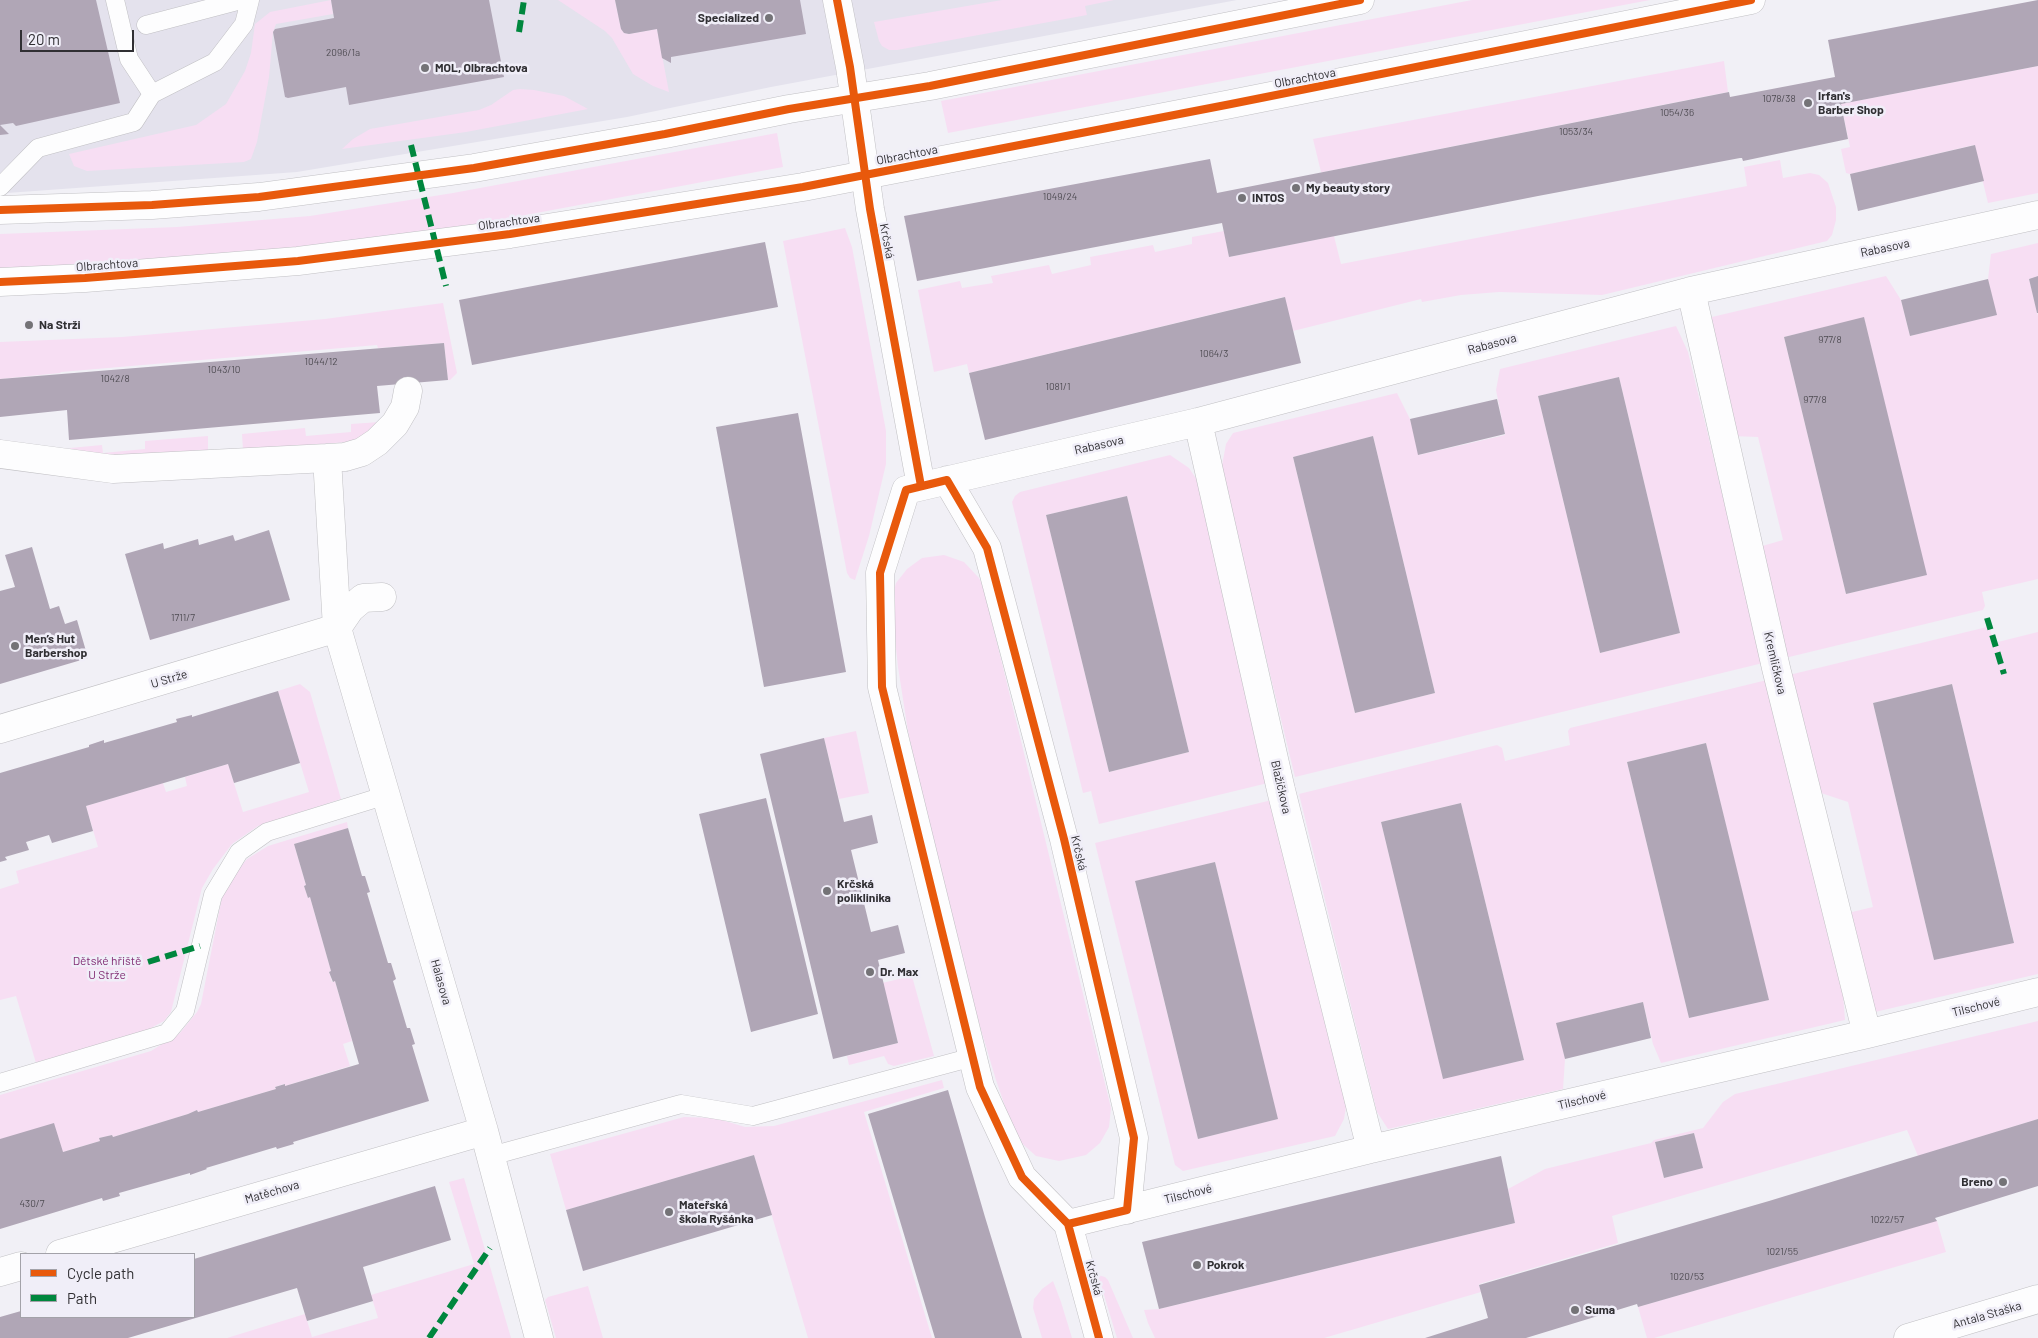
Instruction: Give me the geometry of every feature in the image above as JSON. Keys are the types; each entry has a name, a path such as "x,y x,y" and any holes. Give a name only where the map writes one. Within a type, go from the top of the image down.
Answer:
{"street":[{"name":"Krčská","path":"838,0 855,98 870,209 934,483 987,548 1064,840 1134,1138 1127,1210"},
{"path":"0,210 152,205 259,197 474,168 930,86 1360,0"},
{"name":"Olbrachtova","path":"0,282 85,278 317,258 510,234 803,187 1241,103 1751,0"},
{"name":"Rabasova","path":"934,483 1198,422 1691,291 2038,215"},
{"name":"Kremličkova","path":"1691,291 1776,668 1867,1034"},
{"path":"0,454 114,469 345,457 362,452 377,442 395,424 405,407 408,391"},
{"name":"Blažíčkova","path":"1198,422 1281,790 1371,1149"},
{"path":"327,458 337,628"},
{"name":"Krčská","path":"934,483 906,490 880,573 882,687 980,1087 1022,1177 1068,1224 1099,1338"},
{"path":"337,628 350,609 363,598 382,597"},
{"name":"U Strže","path":"0,729 337,628"},
{"name":"Halasova","path":"337,628 488,1143 539,1338"},
{"name":"Tilschové","path":"1127,1210 1371,1149 1867,1034 2038,992"},
{"name":"Matěchova","path":"64,1253 488,1143"},
{"path":"1068,1224 1127,1210"},
{"path":"0,1272 20,1266"},
{"name":"Antala Staška","path":"1908,1338 2038,1300"}],"lane":[{"path":"115,0 129,59 152,94"},
{"path":"146,25 241,0"},
{"path":"0,186 38,148 134,122 152,94 215,62 244,24 250,0"},
{"path":"0,1083 168,1033 185,1010 212,895 239,852 267,832 386,795"},
{"path":"488,1143 681,1104 753,1116 972,1057"}],"shaded area":[{"path":"0,0 1237,0 771,87 627,117 297,172 7,193 0,192"}],"green space":[{"path":"331,0 333,14 276,24 273,32 269,77 257,142 251,159 244,162 87,171 74,166 69,154 196,125 226,104 245,71 251,53 255,24 270,12"},
{"path":"558,0 615,0 621,29 624,33 629,34 657,29 669,92 653,86 633,74 612,38 605,31"},
{"path":"1002,0 1114,0 1085,6 1087,15 897,50 889,50 882,46 874,22"},
{"path":"1472,0 1650,0 948,133 941,101"},
{"path":"1724,61 1728,92 1323,172 1321,172 1313,139"},
{"path":"2038,66 2038,193 1988,203 1974,145 1850,174 1846,173 1841,149 1850,147 1841,104"},
{"path":"520,89 564,96 588,109 466,132 342,149 353,139 370,129 479,110 491,105 513,90"},
{"path":"777,133 783,167 488,222 324,247 180,261 0,270 0,234 177,227 310,216 453,193"},
{"path":"1780,160 1783,178 1810,173 1819,175 1828,183 1836,207 1836,220 1832,235 1827,241 1602,295 1499,292 1461,295 1422,302 1421,299 1293,331 1284,297 969,373 967,364 934,372 918,290 960,281 962,288 993,283 991,276 1049,265 1052,274 1091,265 1090,257 1153,245 1155,252 1192,244 1192,237 1224,231 1229,257 1334,236 1341,264 1747,186 1744,167"},
{"path":"845,228 852,247 886,431 886,464 869,536 855,580 850,578 847,573 783,241"},
{"path":"2038,243 2038,276 2029,279 2038,316 2038,579 1982,592 1985,606 1983,610 1785,658 1759,547 1783,540 1758,437 1732,436 1709,337 1712,317 1886,276 1901,300 1910,336 1996,315 1988,279 1991,254","holes":["1864,318 1926,575 1846,594 1784,337"]},
{"path":"443,303 457,373 450,380 448,380 444,343 378,348 377,345 0,379 0,342 122,337 325,319"},
{"path":"1676,326 1688,352 1763,663 1295,777 1221,471 1226,444 1233,433 1397,393 1410,419 1419,455 1505,435 1496,390 1500,369","holes":["1619,377 1680,633 1600,653 1538,396","1373,436 1435,693 1355,713 1293,457"]},
{"path":"380,422 360,441 243,450 242,434 305,428 306,436 351,432 351,424"},
{"path":"208,436 208,453 96,461 75,455 70,448 102,445 103,453 145,449 145,441"},
{"path":"1170,455 1189,468 1199,483 1272,782 1099,824 1091,791 1083,793 1012,502 1020,492","holes":["1127,496 1189,752 1109,772 1046,515"]},
{"path":"944,555 964,562 979,578 983,586 1111,1108 1109,1127 1100,1143 1086,1155 1059,1161 1036,1156 1016,1138 996,1080 962,966 923,805 908,731 898,667 891,601 896,583 907,569 922,558"},
{"path":"1987,627 1990,630 1994,643 2038,632 2038,974 1875,1012 1848,913 1873,907 1848,802 1818,792 1789,675","holes":["1952,684 2014,942 1934,960 1873,703"]},
{"path":"1767,680 1843,995 1845,1020 1661,1063 1653,1044 1643,1002 1557,1023 1565,1059 1563,1089 1388,1129 1377,1112 1299,794 1497,745 1502,748 1505,761 1570,745 1568,731 1570,728","holes":["1706,743 1768,1000 1689,1018 1627,762","1461,803 1524,1060 1443,1078 1381,822"]},
{"name":"Dětské hřiště U Strže","path":"300,684 310,692 341,799 258,826 232,844 213,869 202,888 171,1012 164,1021 147,1030 36,1063 16,996 0,1000 0,889 19,883 16,871 98,847 86,806 163,783 166,792 187,786 185,777 228,764 243,812 309,792 278,691"},
{"path":"856,731 869,793 839,799 824,738"},
{"path":"1276,799 1348,1095 1344,1119 1335,1136 1183,1171 1175,1165 1095,843","holes":["1215,862 1277,1119 1198,1139 1135,882"]},
{"path":"347,822 348,828 294,844 306,885 304,886 308,898 310,897 331,971 329,972 332,982 335,981 352,1041 343,1044 350,1066 285,1086 284,1084 275,1087 276,1089 198,1112 197,1110 113,1137 112,1135 99,1138 100,1141 63,1152 0,1139 0,1095 151,1051 180,1033 201,1004 222,897 238,870 247,859 268,846"},
{"path":"912,976 934,1056 894,1066 888,1064 884,1056 849,1065 847,1056 898,1043 882,983"},
{"path":"2038,1021 2038,1119 1918,1156 1907,1130 1612,1216 1618,1243 1479,1284 1481,1292 1324,1338 1155,1338 1148,1323 1144,1310 1159,1309 1515,1223 1508,1189 1545,1169 1703,1128 1723,1102 1735,1094","holes":["1694,1133 1702,1168 1664,1178 1655,1142"]},
{"path":"942,1080 944,1088 864,1112 932,1338 808,1338 754,1155 566,1210 550,1154 684,1117 715,1118 745,1127 774,1126"},
{"path":"464,1178 511,1338 227,1338 305,1314 312,1337 378,1318 371,1295 474,1264 449,1182"},
{"path":"1937,1221 1946,1252 1654,1338 1647,1338 1638,1307"},
{"path":"1098,1275 1108,1280 1133,1338 1117,1338"},
{"path":"1053,1281 1072,1338 1042,1338 1033,1308 1034,1299 1042,1289"},
{"path":"588,1286 603,1338 556,1338 545,1300 548,1297"}],"building":[{"path":"0,0 96,0 120,103 16,126 13,123 0,125"},
{"path":"331,0 489,0 504,77 349,105 346,87 285,97 273,32 275,29 334,18"},
{"path":"615,0 800,0 806,34 671,57 671,63 662,58 657,29 629,34 624,33 621,29"},
{"path":"2038,0 2038,66 1841,104 1848,139 1743,161 1740,158 1538,196 1229,257 1222,223 917,281 904,216 1210,159 1217,193 1729,92 1730,97 1835,77 1828,40"},
{"path":"0,125 9,134 0,135"},
{"path":"1975,145 1984,181 1858,211 1850,174"},
{"path":"765,242 778,307 472,365 459,300"},
{"path":"2038,276 2038,313 2037,313 2029,279"},
{"path":"1988,279 1997,315 1910,336 1901,300"},
{"path":"1285,297 1301,363 985,440 969,373"},
{"path":"1864,317 1927,575 1846,594 1784,337"},
{"path":"444,343 448,380 377,386 380,413 69,440 67,410 0,417 0,379"},
{"path":"1619,377 1680,633 1600,653 1538,396"},
{"path":"1497,399 1505,434 1418,455 1410,419"},
{"path":"798,413 846,672 764,687 716,427"},
{"path":"1373,436 1435,693 1355,713 1293,457"},
{"path":"1127,496 1189,752 1109,772 1046,515"},
{"path":"269,530 290,600 150,640 125,554 163,543 164,549 198,539 199,545 233,535 235,541"},
{"path":"32,547 50,609 59,606 65,624 77,620 88,658 0,684 0,591 15,587 5,555"},
{"path":"1952,684 2014,943 1934,960 1873,703"},
{"path":"278,691 300,763 234,783 228,764 86,806 93,831 52,843 49,835 26,842 29,850 5,857 7,860 0,862 0,773 89,747 89,745 104,740 104,743 177,722 176,719 192,715 192,717"},
{"name":"Krčská poliklinika","path":"824,738 844,822 872,815 878,843 851,850 871,932 898,925 905,953 878,960 898,1043 833,1059 760,754"},
{"path":"1706,743 1769,1000 1689,1018 1627,762"},
{"path":"766,798 818,1014 751,1032 699,814"},
{"path":"1461,803 1524,1060 1443,1079 1381,822"},
{"path":"348,828 362,876 365,876 370,892 367,893 388,963 391,963 396,979 393,981 407,1028 410,1028 415,1044 412,1045 429,1101 293,1142 294,1144 277,1149 276,1147 206,1168 190,1175 190,1173 119,1193 120,1196 103,1201 102,1198 0,1229 0,1139 54,1123 63,1152 100,1141 99,1138 112,1135 113,1137 197,1110 198,1112 276,1089 275,1087 285,1084 285,1086 359,1064 335,981 333,982 329,972 331,971 310,897 308,898 304,886 306,885 294,844"},
{"path":"1215,862 1278,1119 1198,1139 1135,881"},
{"path":"1643,1002 1651,1038 1565,1059 1556,1023"},
{"path":"948,1090 1022,1338 935,1338 868,1114"},
{"path":"2038,1119 2038,1186 1935,1218 1937,1221 1638,1307 1637,1304 1526,1338 1425,1338 1488,1318 1479,1285 1769,1201"},
{"path":"1694,1133 1703,1168 1664,1178 1655,1142"},
{"name":"Mateřská škola Ryšánka","path":"754,1155 772,1215 583,1271 566,1210"},
{"path":"1501,1156 1515,1223 1159,1309 1142,1242"},
{"path":"435,1186 451,1240 363,1267 373,1301 307,1321 297,1288 128,1338 0,1338 0,1317 20,1311 20,1318 195,1318 195,1259"}],"marked path":[{"path":"519,32 524,0"},
{"path":"411,145 446,286"},
{"path":"1987,618 2004,674"},
{"path":"148,962 200,946"},
{"path":"429,1338 490,1248"}],"cycle path":[{"path":"837,0 850,67 870,209 921,486"},
{"path":"0,210 152,205 259,197 474,168 665,134 789,109 930,86 1360,0"},
{"path":"0,282 85,278 298,261 510,234 803,187 1751,0"},
{"path":"1068,1224 1127,1210 1134,1138 1064,839 987,548 947,480 906,490 880,573 882,687 980,1087 1022,1177 1068,1224 1099,1338"}],"place":[{"name":"Specialized","path":"769,18"},
{"name":"MOL, Olbrachtova","path":"425,68"},
{"name":"Irfan's Barber Shop","path":"1808,103"},
{"name":"My beauty story","path":"1296,188"},
{"name":"INTOS","path":"1242,198"},
{"name":"Na Strži","path":"29,325"},
{"name":"Men’s Hut Barbershop","path":"15,646"},
{"name":"Krčská poliklinika","path":"827,891"},
{"name":"Dr. Max","path":"870,972"},
{"name":"Breno","path":"2003,1182"},
{"name":"Mateřská škola Ryšánka","path":"669,1212"},
{"name":"Pokrok","path":"1197,1265"},
{"name":"Suma","path":"1575,1310"}]}
